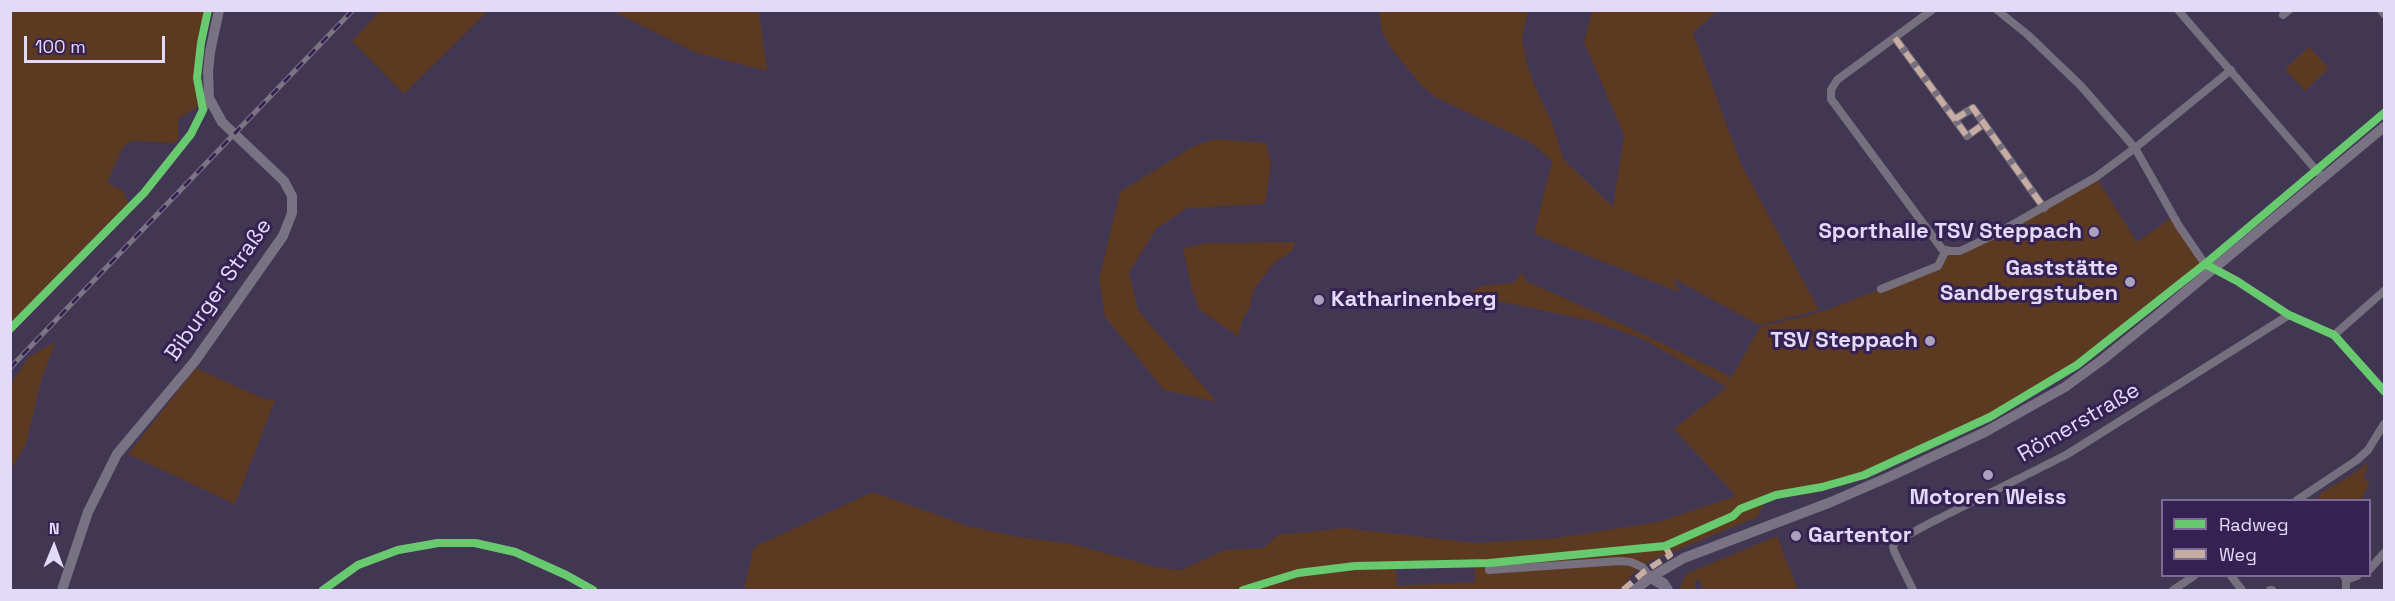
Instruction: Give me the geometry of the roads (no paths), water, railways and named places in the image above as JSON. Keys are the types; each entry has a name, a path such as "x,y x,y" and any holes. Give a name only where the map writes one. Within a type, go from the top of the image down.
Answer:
{"main road":[{"path":"1648,574 1653,591"},
{"path":"1648,574 1664,584 1667,591"}],"street":[{"name":"Biburger Straße","path":"62,591 88,512 111,464 122,447 202,352 277,245 292,213 292,197 284,182 222,122 209,98 210,52 219,10"},
{"path":"1932,10 1837,80 1831,90 1831,99 1942,249 1946,250 1960,250 1968,247 2044,208 2096,177 2231,70"},
{"path":"1997,10 2028,35 2081,86 2135,148 2179,226 2205,264 2289,315 2334,334 2385,391"},
{"path":"2178,10 2323,178"},
{"path":"2381,10 2385,14"},
{"path":"1895,38 1967,136 1984,124"},
{"path":"10,329 144,193 191,134 209,98"},
{"path":"1955,119 1973,108 2044,208"},
{"path":"1635,591 1648,574 1712,546 1831,502 1891,476 2019,413 2065,387 2102,360 2385,127"},
{"path":"1881,289 1938,266 1946,250"},
{"path":"2334,334 2385,291"},
{"name":"Römerstraße","path":"1913,591 1897,558 1893,546 1895,542 1930,522 2066,455 2289,315"},
{"path":"2298,499 2357,460 2368,450 2385,424"},
{"path":"323,591 357,565 398,550 438,543 475,543 514,552 566,575 592,591"},
{"path":"2371,568 2385,553"},
{"path":"1489,563 1489,570 1620,561 1631,562 1648,574"},
{"path":"2173,591 2193,577"},
{"path":"2232,577 2242,591"},
{"path":"2345,578 2346,591"}],"railway":[{"path":"10,368 353,10"}],"place":[{"name":"Sporthalle TSV Steppach","path":"2094,232"},
{"name":"Gaststätte Sandbergstuben","path":"2130,282"},
{"name":"Katharinenberg","path":"1319,300"},
{"name":"TSV Steppach","path":"1930,341"},
{"name":"Motoren Weiss","path":"1988,475"},
{"name":"Gartentor","path":"1796,536"}]}
